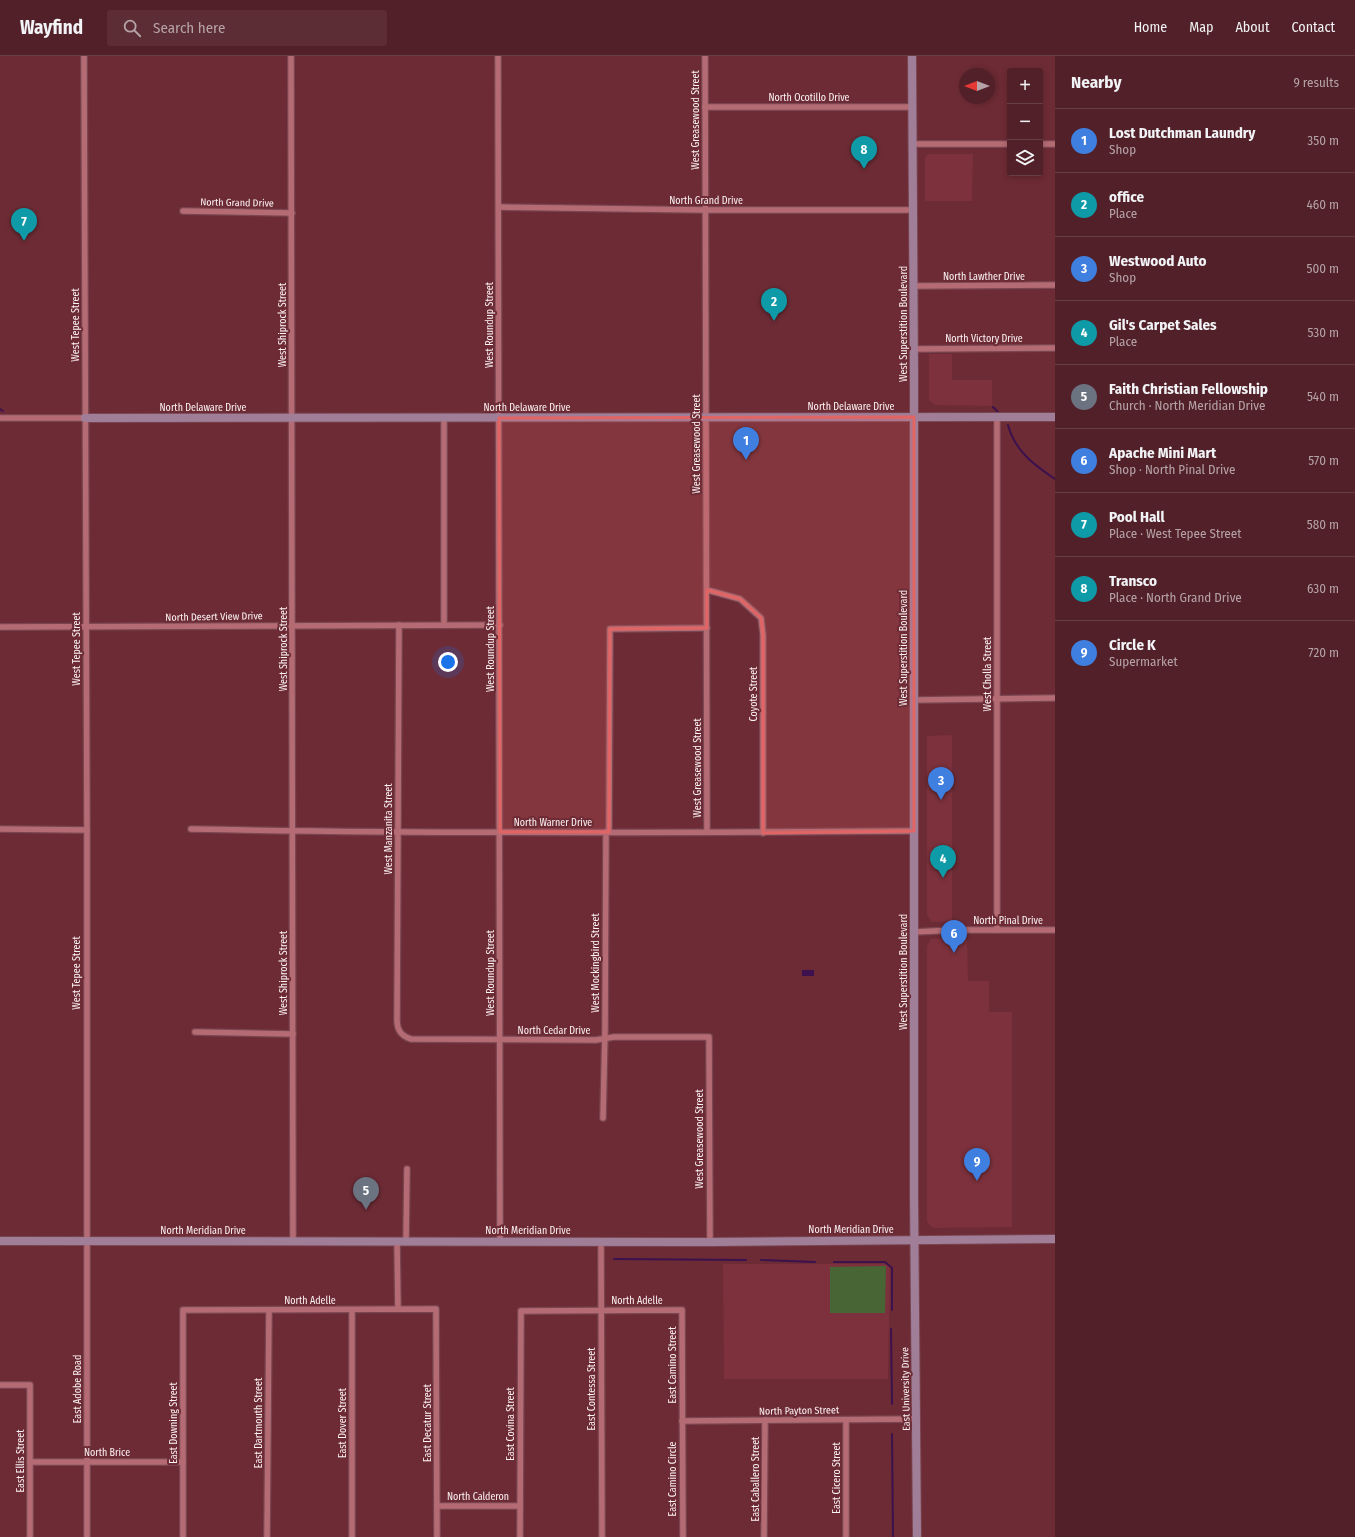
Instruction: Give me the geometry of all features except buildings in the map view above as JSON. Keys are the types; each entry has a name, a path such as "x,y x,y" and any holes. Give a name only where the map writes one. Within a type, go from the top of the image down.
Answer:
{"street":[{"name":"West Tepee Street","path":"84,56 87,1242"},
{"name":"West Shiprock Street","path":"291,56 293,1241"},
{"name":"West Roundup Street","path":"498,56 500,1241"},
{"name":"West Greasewood Street","path":"705,56 707,831"},
{"name":"West Superstition Boulevard","path":"912,56 914,286 915,1240"},
{"name":"North Ocotillo Drive","path":"705,107 913,107"},
{"path":"912,144 1007,144"},
{"path":"1043,144 1055,144"},
{"name":"North Grand Drive","path":"499,207 705,210 913,210"},
{"name":"North Grand Drive","path":"183,211 292,213"},
{"name":"North Lawther Drive","path":"914,286 1055,286"},
{"name":"North Victory Drive","path":"914,348 1055,348"},
{"name":"West Cholla Street","path":"997,417 997,930"},
{"name":"North Delaware Drive","path":"0,418 1055,417"},
{"path":"444,418 444,625"},
{"name":"Coyote Street","path":"707,590 740,598 761,618 763,635 763,832"},
{"name":"North Desert View Drive","path":"0,627 86,628 292,625 500,625"},
{"name":"West Manzanita Street","path":"399,625 397,1020 400,1033"},
{"name":"West Mockingbird Street","path":"603,1118 610,629 706,628"},
{"path":"914,700 1055,698"},
{"path":"0,829 87,830"},
{"name":"North Warner Drive","path":"191,829 398,832 914,831"},
{"name":"North Pinal Drive","path":"914,932 1055,930"},
{"path":"195,1032 293,1034"},
{"name":"North Cedar Drive","path":"400,1033 406,1038 411,1039 596,1040 614,1037 709,1037"},
{"name":"West Greasewood Street","path":"709,1037 710,1242"},
{"path":"398,1309 406,1168"},
{"name":"North Meridian Drive","path":"0,1241 710,1242 1055,1239"},
{"name":"East University Drive","path":"915,1240 917,1537"},
{"name":"East Contessa Street","path":"601,1241 602,1537"},
{"name":"East Adobe Road","path":"87,1242 87,1537"},
{"name":"North Adelle","path":"183,1310 436,1309"},
{"name":"East Decatur Street","path":"436,1309 437,1537"},
{"name":"East Downing Street","path":"183,1310 183,1537"},
{"name":"East Dartmouth Street","path":"267,1537 269,1310"},
{"name":"East Dover Street","path":"352,1310 352,1537"},
{"name":"North Adelle","path":"521,1311 682,1310"},
{"name":"East Camino Street","path":"682,1310 682,1421"},
{"name":"East Covina Street","path":"520,1537 521,1311"},
{"name":"East Ellis Street","path":"0,1385 30,1385 30,1537"},
{"name":"North Payton Street","path":"682,1421 917,1419"},
{"name":"East Caballero Street","path":"764,1537 765,1420"},
{"name":"East Cicero Street","path":"846,1420 846,1537"},
{"name":"East Camino Circle","path":"682,1421 683,1537"},
{"name":"North Brice","path":"30,1462 183,1462"},
{"name":"North Calderon","path":"437,1506 520,1506"}],"highlighted area":[{"path":"914,417 914,831 763,833 763,635 761,618 740,599 707,590 707,628 610,629 609,832 500,832 499,418"}],"shaded area":[{"path":"928,154 973,154 972,201 925,201 925,157"},
{"path":"929,354 952,354 952,380 992,380 992,406 935,405 929,400"},
{"path":"952,735 952,921 932,922 927,915 927,736"},
{"path":"967,938 968,981 989,981 989,1012 1012,1012 1012,1227 935,1228 930,1226 927,1221 927,946 931,939"},
{"path":"802,970 814,970 814,976 802,976"},
{"path":"723,1264 890,1264 888,1379 724,1379"}],"green space":[{"path":"886,1266 885,1313 830,1313 830,1267"}],"waterway":[{"path":"993,407 998,412"},
{"path":"1008,425 1020,450 1033,463 1055,479"},
{"path":"614,1259 746,1260"},
{"path":"761,1260 815,1262"},
{"path":"834,1262 885,1262 892,1268 892,1310"},
{"path":"891,1329 892,1404"},
{"path":"892,1434 893,1537"}],"place":[{"name":"Transco","path":"864,169"},
{"name":"Pool Hall","path":"24,241"},
{"name":"office","path":"774,321"},
{"name":"Lost Dutchman Laundry","path":"746,460"},
{"name":"Westwood Auto","path":"941,800"},
{"name":"Gil's Carpet Sales","path":"943,878"},
{"name":"Apache Mini Mart","path":"954,953"},
{"name":"Circle K","path":"977,1181"},
{"name":"Faith Christian Fellowship","path":"366,1210"}]}
